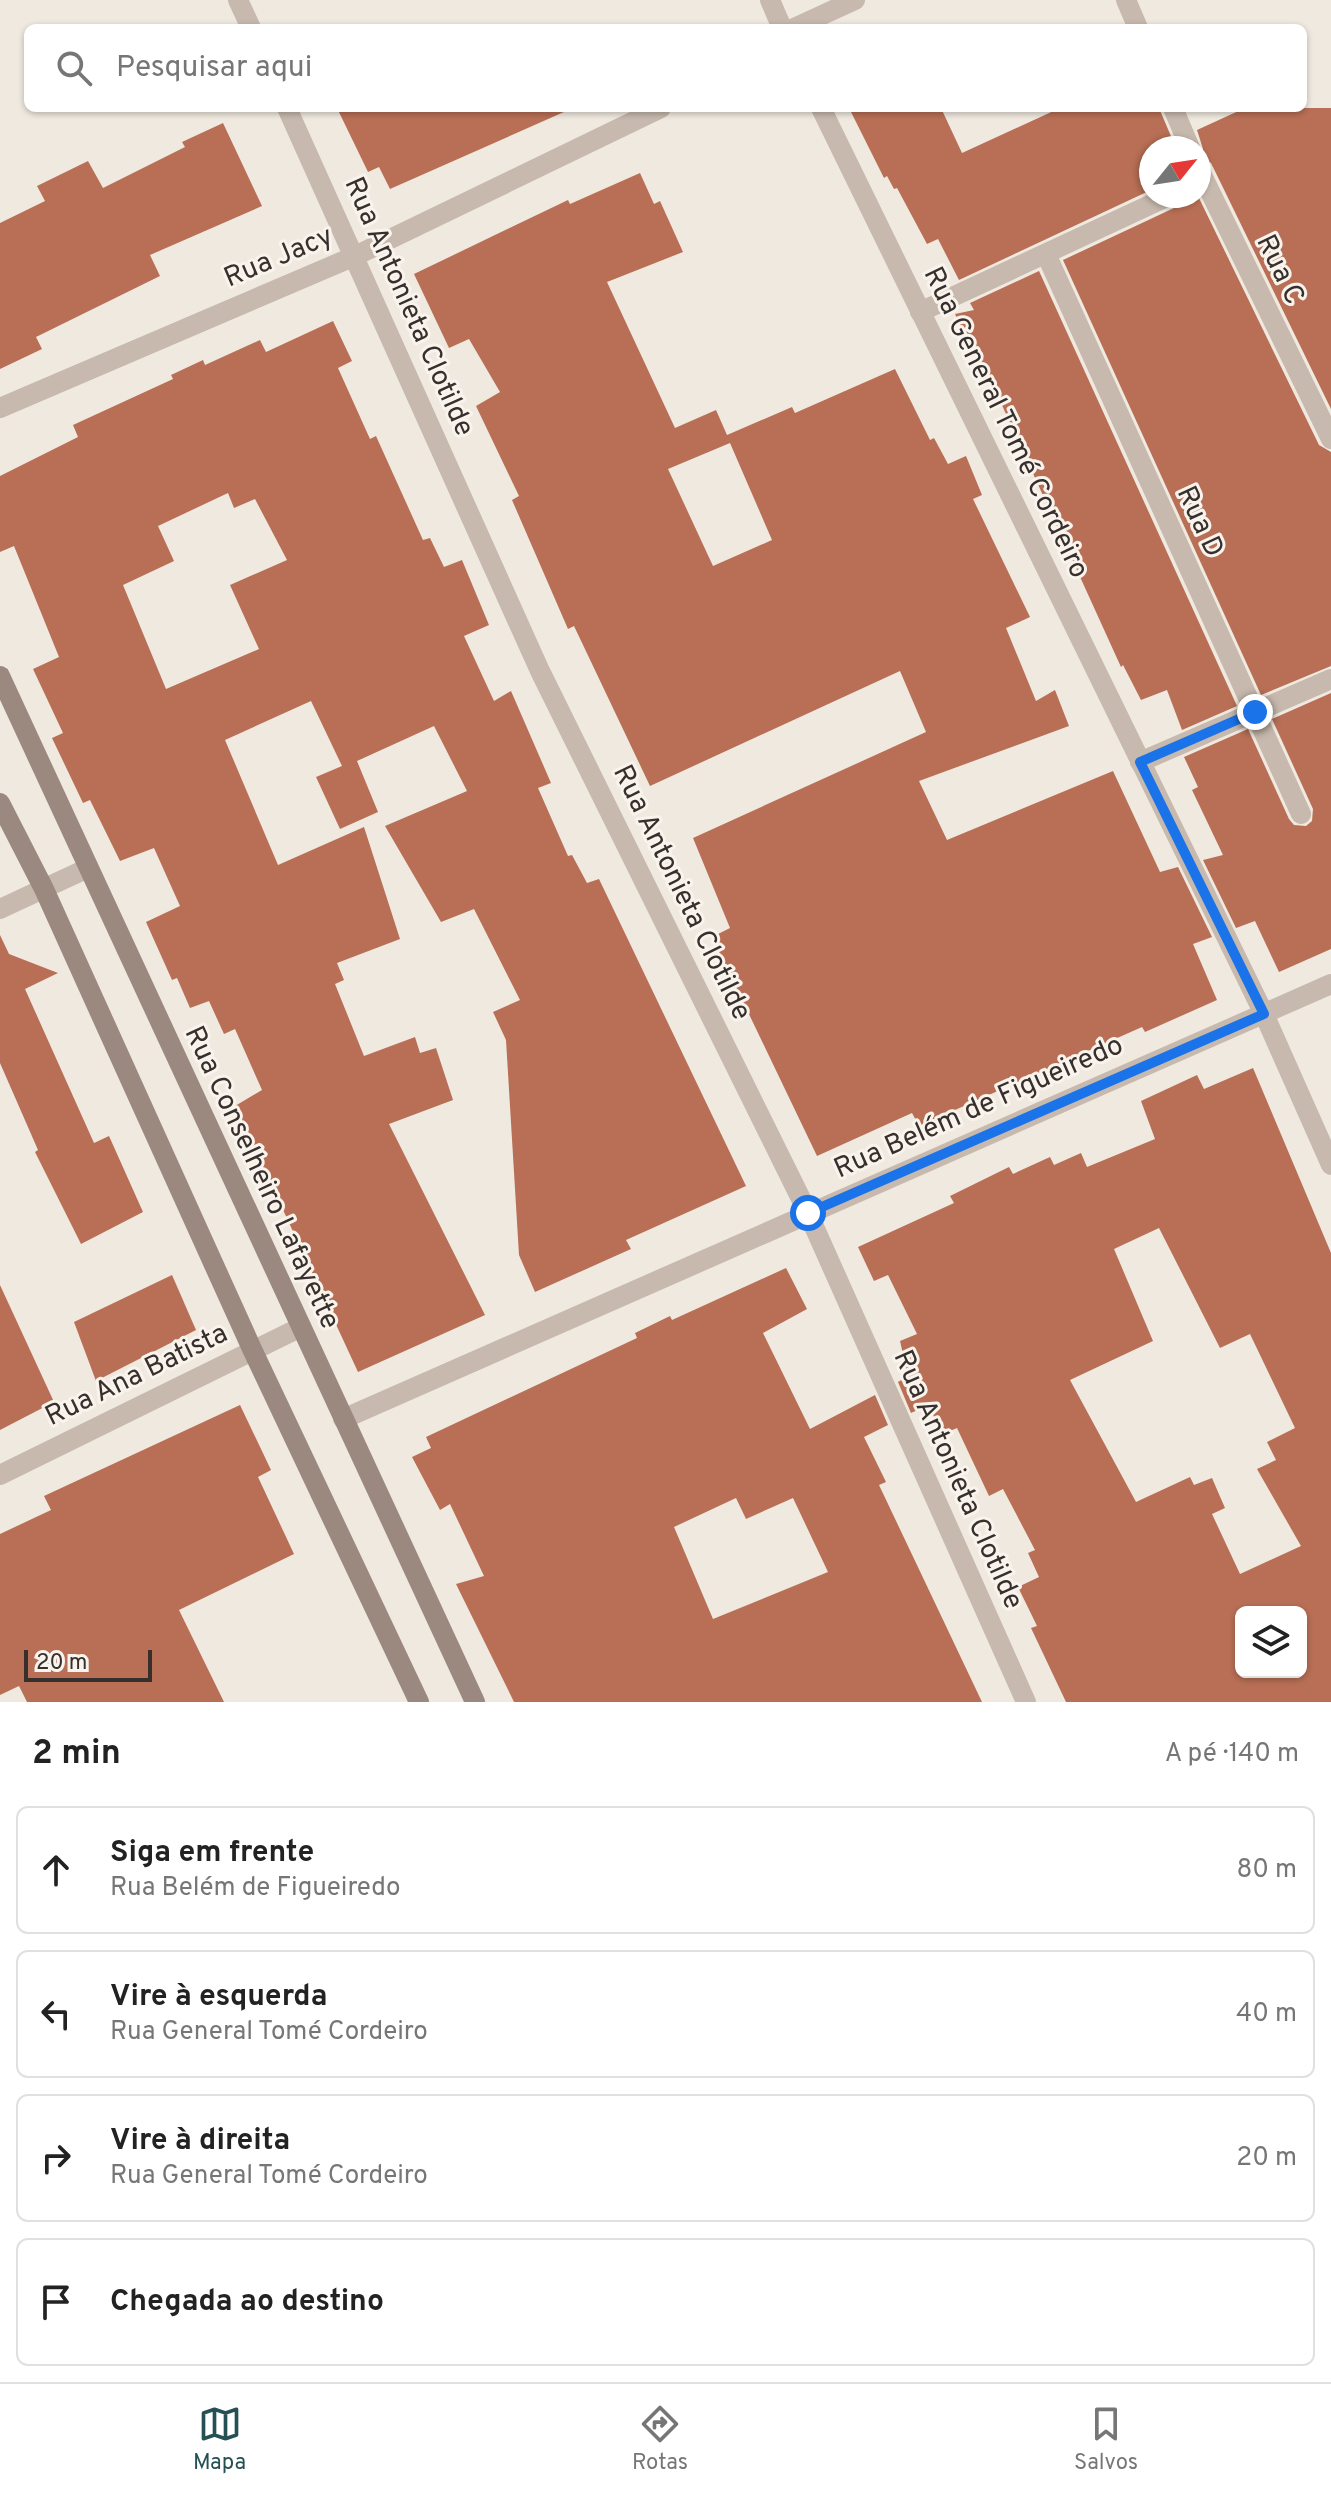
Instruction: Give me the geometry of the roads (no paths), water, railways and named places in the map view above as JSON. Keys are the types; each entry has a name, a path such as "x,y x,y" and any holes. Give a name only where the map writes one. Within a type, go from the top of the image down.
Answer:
{"street":[{"path":"238,0 249,24"},
{"path":"770,0 780,24"},
{"path":"803,24 855,0"},
{"path":"1126,0 1136,24"},
{"name":"Rua Antonieta Clotilde","path":"289,112 540,671 808,1213 1026,1702"},
{"name":"Rua Jacy","path":"0,408 355,256 653,112"},
{"name":"Rua General Tomé Cordeiro","path":"823,112 1264,1014 1331,1165"},
{"path":"1175,112 1185,136"},
{"name":"Rua C","path":"1211,197 1331,439"},
{"path":"920,312 1144,208"},
{"name":"Rua D","path":"1046,254 1301,814"},
{"name":"Rua Conselheiro Lafayette","path":"0,676 299,1328 475,1702"},
{"path":"1140,762 1331,679"},
{"path":"0,803 44,889 252,1349 419,1702"},
{"path":"0,909 88,868"},
{"name":"Rua Belém de Figueiredo","path":"343,1419 1331,984"},
{"name":"Rua Ana Batista","path":"0,1475 299,1328"}]}
